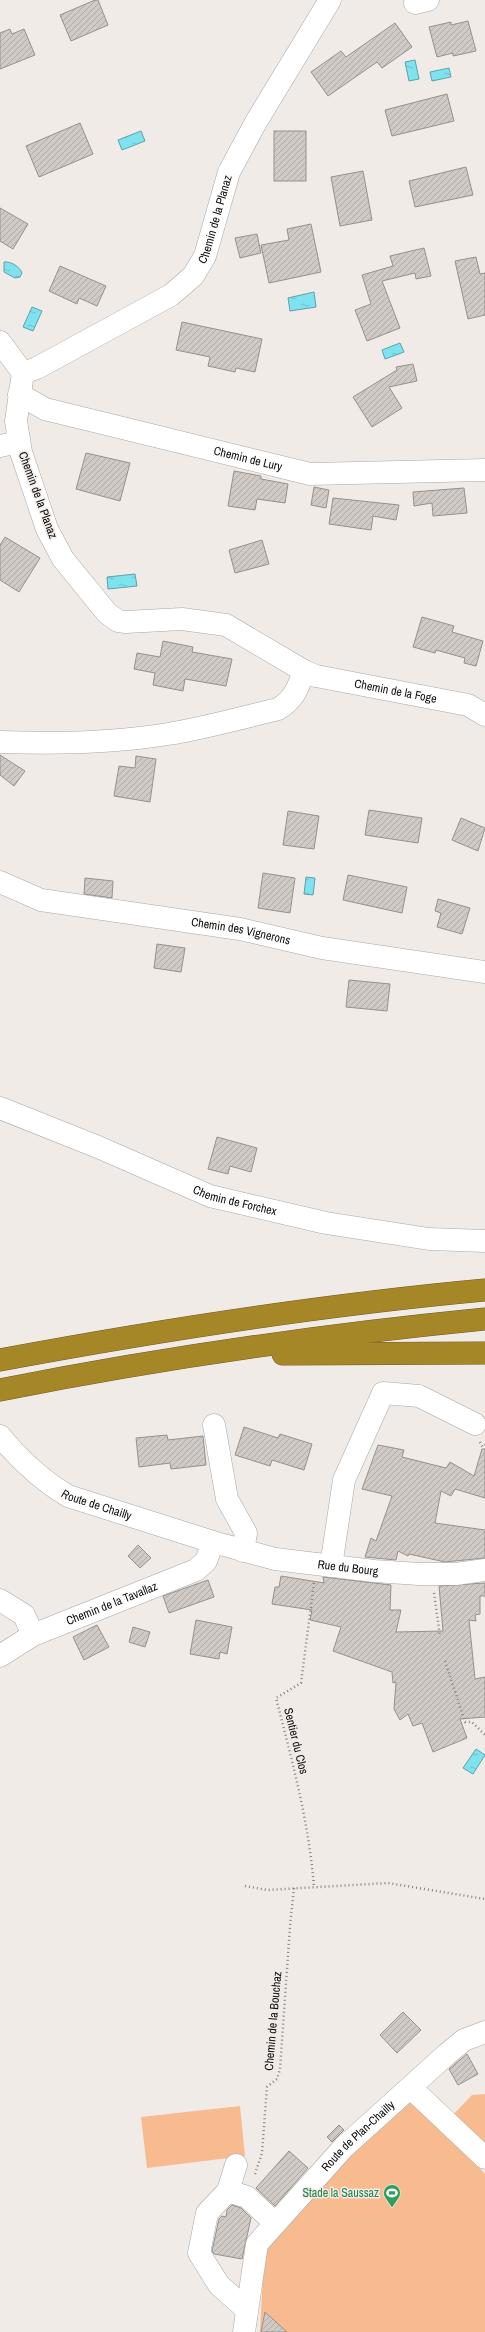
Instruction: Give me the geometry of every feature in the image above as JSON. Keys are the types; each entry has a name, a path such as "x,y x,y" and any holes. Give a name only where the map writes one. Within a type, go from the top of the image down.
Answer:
{"highway":[{"path":"0,1360 104,1340 278,1313 485,1290"},
{"path":"2,1389 184,1357 366,1331 485,1319"},
{"path":"184,1357 385,1352 485,1353"}],"street":[{"name":"Chemin de la Planaz","path":"304,671 226,625 182,619 126,622 118,620 107,613 63,559 47,529 10,444 16,421 21,384 37,368 171,295 192,276 205,256 229,172 256,122 330,0"},
{"path":"0,342 21,384"},
{"name":"Chemin de Lury","path":"21,384 45,409 310,474 485,470"},
{"path":"0,742 93,741 166,734 206,727 278,709 287,704 296,695 304,671"},
{"name":"Chemin de la Foge","path":"304,671 316,676 468,705 485,716"},
{"name":"Chemin des Vignerons","path":"0,882 41,900 240,929 322,948 485,972"},
{"name":"Chemin de Forchex","path":"0,1108 98,1147 210,1196 326,1223 429,1239 485,1241"},
{"path":"323,1566 344,1480 383,1393 419,1396 475,1424"},
{"path":"214,1425 227,1499 246,1533 243,1551"},
{"name":"Route de Chailly","path":"0,1436 23,1462 52,1486 68,1496 213,1542"},
{"name":"Rue du Bourg","path":"213,1542 243,1551 323,1566 432,1575 456,1574 485,1570"},
{"name":"Chemin de la Tavallaz","path":"0,1656 33,1635 196,1570 206,1561 213,1542"},
{"path":"0,1600 24,1615 33,1635"},
{"name":"Route de Plan-Chailly","path":"244,2332 246,2309 257,2244 344,2147 464,2040 485,2032"},
{"path":"411,2088 485,2158"},
{"path":"236,2165 237,2194"},
{"path":"237,2194 275,2223"},
{"path":"237,2194 207,2213 199,2254 219,2285 246,2309"}],"path":[{"name":"Sentier du Clos","path":"314,1887 311,1853 300,1792 276,1698 301,1683 323,1566"},
{"path":"432,1575 440,1636"},
{"path":"445,1661 465,1722 472,1722 485,1735"},
{"path":"245,1886 267,1890 388,1883 485,1899"},
{"name":"Chemin de la Bouchaz","path":"237,2194 262,2153 267,2087 277,2079 280,2069 294,1888"}],"shaded area":[{"path":"485,2094 485,2153 449,2119 472,2095"},
{"name":"Stade la Saussaz","path":"413,2095 485,2174 485,2332 260,2332 264,2254 303,2202"},
{"path":"240,2106 245,2156 147,2168 141,2117"}],"water":[{"path":"415,60 419,79 409,81 405,62"},
{"path":"449,68 451,77 432,81 430,72"},
{"path":"141,131 145,141 122,150 118,140"},
{"path":"4,262 12,263 17,267 22,273 20,277 15,278 4,272"},
{"path":"314,292 316,307 290,311 288,298"},
{"path":"32,307 42,311 33,331 23,327"},
{"path":"400,343 404,352 385,359 382,350"},
{"path":"135,574 137,586 108,589 107,577"},
{"path":"306,877 315,878 313,895 304,894"},
{"path":"476,1749 485,1755 473,1774 463,1768"}],"building":[{"path":"98,0 108,25 71,41 60,15"},
{"path":"468,21 476,51 453,56 453,53 437,57 429,27 451,22 451,25"},
{"path":"395,23 412,47 382,68 377,62 328,96 311,72 341,51 346,57"},
{"path":"10,29 12,34 24,29 35,55 0,69 0,33"},
{"path":"447,94 454,121 392,136 385,110"},
{"path":"80,123 93,154 39,177 26,146"},
{"path":"274,131 306,131 306,181 274,181"},
{"path":"466,167 473,195 415,207 409,181"},
{"path":"363,171 372,220 340,226 331,177"},
{"path":"0,208 28,224 13,249 0,241"},
{"path":"311,224 321,272 269,283 261,245 289,240 287,229"},
{"path":"257,234 261,253 240,258 235,238"},
{"path":"424,248 431,276 416,279 415,273 382,281 400,328 367,341 355,310 371,304 362,275 393,266 390,256"},
{"path":"476,257 480,274 485,273 485,315 468,319 455,261"},
{"path":"60,266 106,286 97,306 79,298 77,304 49,291"},
{"path":"182,322 262,339 255,372 236,368 235,372 208,366 210,357 176,350"},
{"path":"413,364 417,381 389,387 402,408 372,427 353,397 397,370 396,367"},
{"path":"86,453 130,463 120,501 76,489"},
{"path":"234,471 261,476 261,479 288,484 285,503 257,499 255,510 228,506"},
{"path":"314,487 329,490 326,508 311,505"},
{"path":"464,488 467,513 433,516 432,503 414,506 413,492"},
{"path":"333,498 399,505 396,520 373,516 371,530 329,524"},
{"path":"5,537 40,558 19,592 0,580 0,545"},
{"path":"262,540 269,564 235,573 229,550"},
{"path":"422,617 454,626 452,632 483,641 476,666 464,663 465,658 436,650 435,653 413,647"},
{"path":"163,641 193,647 192,652 232,659 226,686 185,679 183,691 153,685 155,673 134,669 137,653 160,657"},
{"path":"0,755 25,771 14,786 0,775"},
{"path":"136,756 156,759 150,802 114,796 119,766 135,768"},
{"path":"369,810 422,818 418,843 365,835"},
{"path":"288,811 319,816 314,849 283,845"},
{"path":"461,818 485,828 478,851 452,840"},
{"path":"263,873 295,878 290,913 258,908"},
{"path":"348,875 407,887 402,913 343,900"},
{"path":"85,878 113,881 112,898 84,894"},
{"path":"438,899 470,908 462,934 437,927 441,913 435,911"},
{"path":"157,944 185,948 181,972 154,968"},
{"path":"349,980 390,984 387,1011 346,1007"},
{"path":"217,1137 257,1148 251,1172 230,1166 228,1174 208,1169"},
{"path":"244,1427 278,1438 280,1434 312,1444 304,1470 272,1460 270,1466 235,1455"},
{"path":"167,1435 168,1440 203,1436 206,1465 171,1469 170,1463 139,1467 136,1438"},
{"path":"378,1445 404,1450 402,1457 446,1468 450,1462 474,1476 482,1449 485,1449 485,1498 455,1489 451,1496 441,1491 435,1523 485,1530 485,1558 445,1562 409,1554 408,1556 398,1551 396,1560 365,1557 371,1538 376,1541 392,1496 362,1489"},
{"path":"138,1545 151,1558 140,1568 128,1556"},
{"path":"281,1576 324,1583 323,1577 391,1585 390,1610 401,1610 396,1632 443,1631 439,1586 485,1583 485,1596 480,1596 480,1614 475,1615 476,1621 469,1620 475,1679 485,1677 485,1717 460,1719 467,1738 433,1752 422,1723 413,1726 408,1714 400,1720 394,1709 396,1682 393,1683 392,1672 333,1651 341,1627 310,1620 312,1610 272,1604 275,1587 279,1587"},
{"path":"208,1580 214,1597 169,1613 163,1596"},
{"path":"196,1620 232,1627 227,1654 220,1652 219,1659 190,1654"},
{"path":"97,1625 109,1647 84,1660 73,1637"},
{"path":"133,1627 150,1632 145,1647 129,1642"},
{"path":"403,2012 421,2030 397,2053 380,2035"},
{"path":"467,2054 478,2074 458,2085 449,2069"},
{"path":"339,2125 344,2130 332,2142 327,2137"},
{"path":"289,2151 308,2168 275,2206 256,2188"},
{"path":"232,2205 241,2208 251,2218 242,2259 214,2254 212,2251 219,2219 222,2216 226,2217 227,2210"},
{"path":"265,2312 287,2332 261,2332"}],"place":[{"name":"Stade la Saussaz","path":"392,2208"}]}
